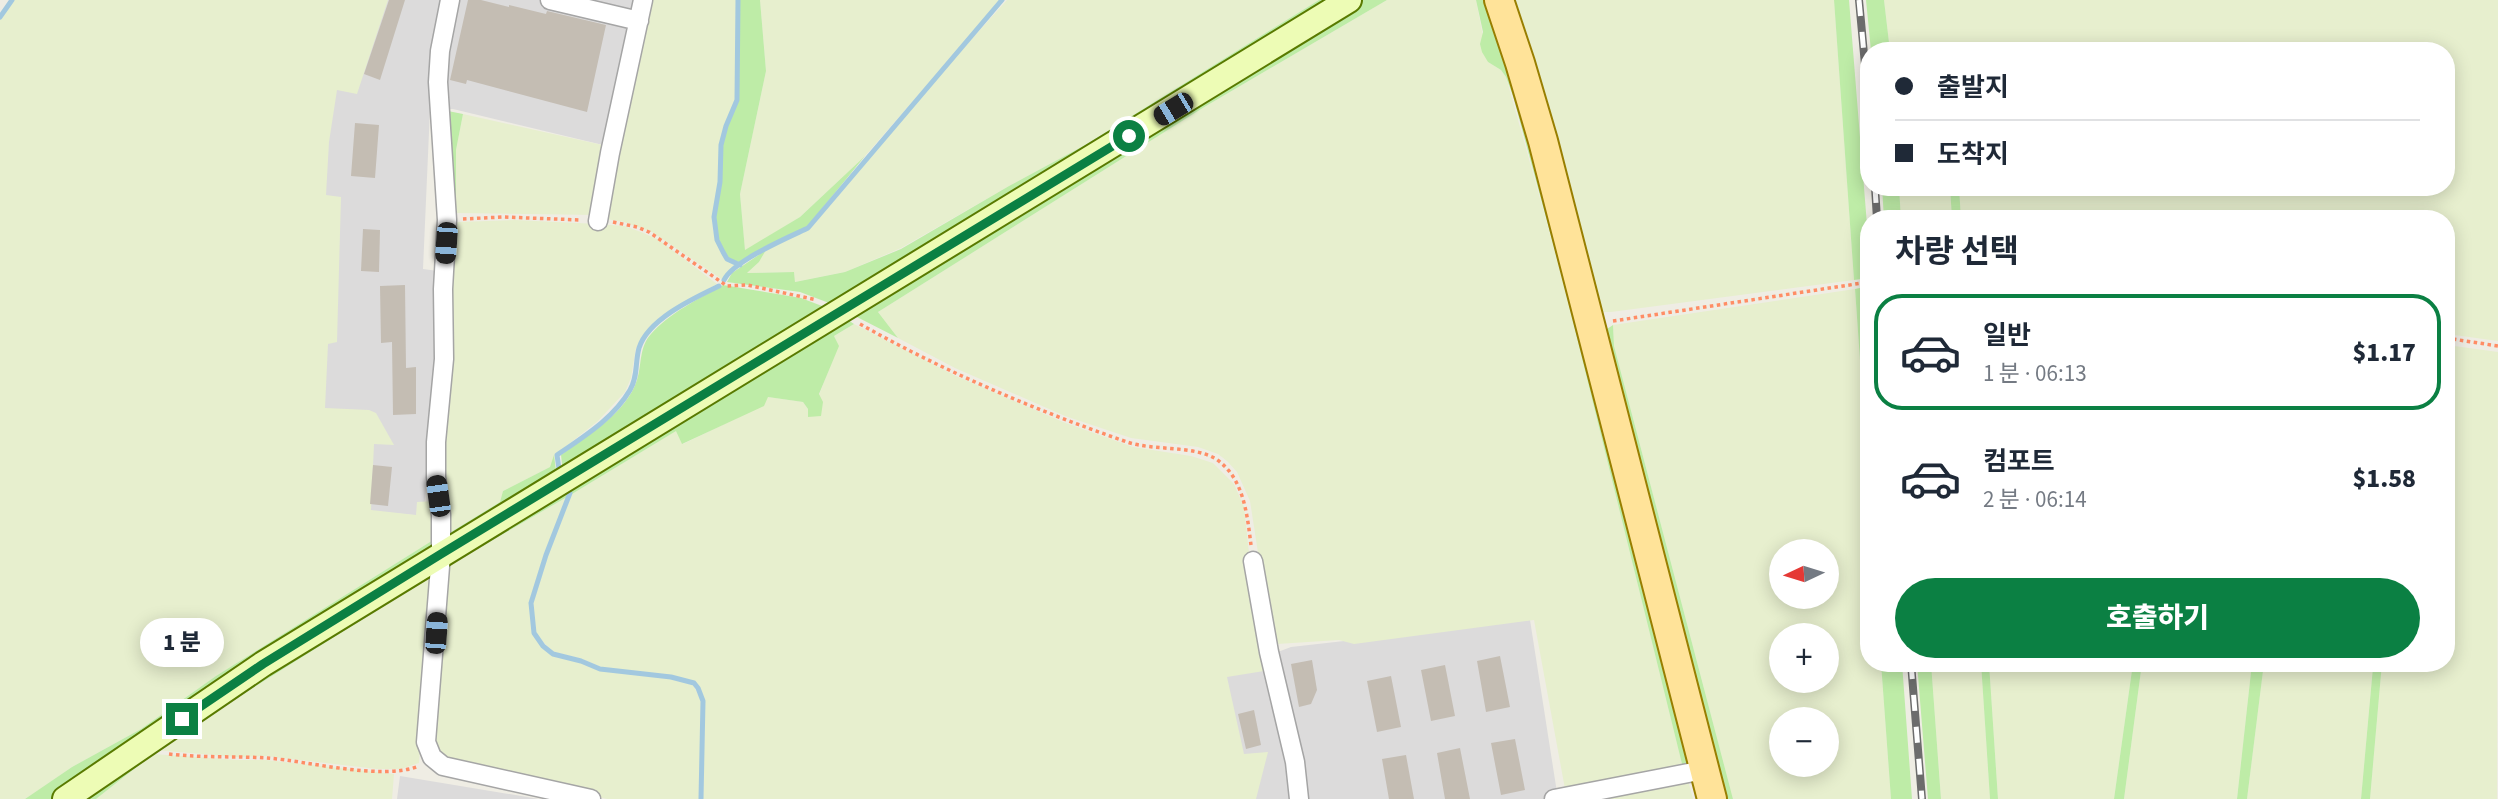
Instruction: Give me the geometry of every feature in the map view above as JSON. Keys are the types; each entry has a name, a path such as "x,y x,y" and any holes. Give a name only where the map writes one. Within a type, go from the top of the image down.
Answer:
{"main road":[{"path":"65,799 263,664 1349,0"},
{"path":"1499,0 1543,141 1712,799"}],"street":[{"path":"450,0 440,51 438,82 447,220 443,289 444,359 436,442 441,554 426,742 432,757 443,766 591,799"},
{"path":"550,0 639,21"},
{"path":"598,220 643,0"},
{"path":"1253,561 1269,652 1285,714 1299,799"},
{"path":"1554,799 1704,770"}],"path":[{"path":"447,220 503,217 598,220 624,224 649,232 727,286 747,285 824,302 957,374 1063,420 1133,444 1198,453 1216,459 1236,479 1246,506 1253,561"},
{"path":"1590,325 1860,283"},
{"path":"2455,339 2498,346"},
{"path":"142,746 154,751 176,754 266,758 377,771 413,768 432,757"}],"shaded area":[{"path":"366,0 637,0 603,145 453,109 430,109 423,269 438,271 430,453 423,516 363,510 319,409 322,193 334,86"},
{"path":"1530,620 1558,799 1250,799 1219,674 1291,647"},
{"path":"400,776 539,799 397,799"}],"green space":[{"path":"13,0 388,0 357,94 337,90 329,142 326,195 341,197 337,342 328,344 325,408 369,410 376,413 394,445 374,444 371,510 416,515 417,502 435,501 438,537 216,676 141,729 72,767 25,799 0,799 0,18"},
{"path":"646,0 737,0 736,100 724,125 720,145 719,182 712,217 713,230 721,252 726,260 737,266 727,272 723,280 652,232 606,219"},
{"path":"739,0 760,0 766,71 740,194 745,250 800,217 865,156 807,227 764,248 741,263 728,258 715,230 714,217 721,182 722,145 726,126 738,100"},
{"path":"760,0 1001,0 865,156 800,217 745,251 740,194 766,71"},
{"path":"1007,0 1319,0 1085,145 901,248 845,272 795,282 794,272 747,273 759,262 766,250 810,229"},
{"path":"1319,0 1336,0 837,306 800,292 727,282 732,273 766,250 759,262 747,273 794,272 795,282 845,272 901,249 1085,145"},
{"path":"1363,0 1387,0 1206,106 878,312 898,338 855,316 1118,150"},
{"path":"1387,0 1476,0 1488,62 1501,70 1506,77 1561,273 1683,768 1565,789 1534,620 1354,644 1339,640 1277,644 1265,598 1250,501 1237,472 1227,461 1218,454 1198,447 1131,438 1065,416 955,368 898,338 878,312 1206,106"},
{"path":"1476,0 1488,0 1513,75 1690,766 1683,768 1561,273 1513,96 1506,77 1501,70 1488,62 1482,52 1480,44 1483,32"},
{"path":"1513,0 1834,0 1854,280 1611,312 1603,312 1597,308"},
{"path":"1834,0 1849,0 1860,138 1860,196 1865,196 1866,210 1860,210 1860,279 1854,280"},
{"path":"1866,0 1884,0 1889,42 1870,42"},
{"path":"1884,0 2498,0 2498,341 2455,335 2455,210 1960,210 1960,196 2455,196 2455,42 1889,42"},
{"path":"448,111 463,114 456,150 456,213 451,212"},
{"path":"463,114 607,146 595,215 456,213 456,150"},
{"path":"1883,196 1900,196 1900,210 1883,210"},
{"path":"1900,196 1951,196 1951,210 1900,210"},
{"path":"1951,196 1960,196 1960,210 1951,210"},
{"path":"515,220 624,226 659,240 717,284 661,316 650,327 636,348 631,378 625,392 598,421 555,455 550,467 503,491 500,502 451,532 444,514 438,472 452,226 458,222"},
{"path":"723,285 801,298 830,309 563,473 561,455 605,423 632,392 644,344 651,334 675,313"},
{"path":"1860,288 1860,360 1855,289"},
{"path":"1855,289 1860,360 1860,672 1882,672 1891,799 1733,799 1614,346 1613,325"},
{"path":"845,318 854,324 834,336 839,346 819,394 823,402 821,416 808,417 808,409 803,402 768,397 764,406 682,444 676,431 446,567 446,556"},
{"path":"854,324 956,376 1063,422 1133,447 1191,456 1213,463 1234,484 1244,507 1250,562 1270,670 1227,677 1244,754 1268,752 1256,799 703,799 705,701 695,682 671,676 601,667 554,652 545,644 536,633 533,603 572,494 677,430 683,444 739,417 768,397 803,402 808,409 819,395 838,346 834,336"},
{"path":"1613,325 1614,346 1733,799 1721,799 1604,331"},
{"path":"2455,346 2498,352 2497,799 2370,799 2381,672 2455,672"},
{"path":"554,455 556,471 444,544 444,514 451,532 500,502 503,491 550,467"},
{"path":"567,497 544,554 530,602 533,634 552,655 600,670 693,684 701,701 700,799 607,799 441,758 431,732 446,567"},
{"path":"438,537 439,545 55,799 25,799 72,767 141,729 216,676"},
{"path":"435,564 433,575 154,750"},
{"path":"433,575 419,763 401,769 377,769 266,756 238,757 154,750"},
{"path":"1882,672 1903,672 1912,799 1891,799"},
{"path":"1918,672 1932,672 1941,799 1928,799"},
{"path":"1932,672 1982,672 1990,799 1941,799"},
{"path":"1982,672 1990,672 1998,799 1990,799"},
{"path":"1990,672 2132,672 2114,799 1998,799"},
{"path":"2132,672 2141,672 2124,799 2114,799"},
{"path":"2141,672 2251,672 2237,799 2124,799"},
{"path":"2251,672 2263,672 2247,799 2237,799"},
{"path":"2263,672 2373,672 2361,799 2247,799"},
{"path":"2373,672 2381,672 2370,799 2361,799"},
{"path":"153,754 266,760 394,774 392,799 96,799"},
{"path":"153,754 96,799 77,799"},
{"path":"1688,780 1693,799 1603,799"}],"building":[{"path":"389,0 405,0 380,80 364,74"},
{"path":"468,0 509,5 546,14 547,11 606,25 587,112 467,80 466,84 450,80"},
{"path":"355,123 379,125 375,178 351,176"},
{"path":"363,229 380,230 379,272 361,271"},
{"path":"405,285 406,368 416,367 416,414 393,415 392,342 381,343 380,286"},
{"path":"373,465 392,467 388,506 370,504"},
{"path":"1500,656 1510,707 1486,712 1477,661"},
{"path":"1312,660 1317,690 1311,704 1299,707 1291,664"},
{"path":"1445,665 1455,716 1431,721 1421,670"},
{"path":"1391,676 1401,727 1377,732 1367,681"},
{"path":"1254,710 1261,745 1246,749 1238,714"},
{"path":"1515,739 1525,790 1501,795 1491,743"},
{"path":"1460,748 1470,799 1445,799 1437,753"},
{"path":"1406,755 1414,799 1389,799 1382,759"}],"waterway":[{"path":"0,17 12,0"},
{"path":"738,0 737,100 721,145 720,182 714,217 717,240 723,252 727,259 740,265"},
{"path":"724,280 749,258 808,228 1002,0"},
{"path":"559,469 557,455 606,419 630,390 639,348 652,328 673,311 719,286"},
{"path":"570,493 531,603 534,633 553,654 600,669 671,677 694,683 703,701 701,799"}],"railway":[{"path":"1859,0 1863,42"},
{"path":"1876,196 1876,210"},
{"path":"1912,672 1922,799"}],"route":[{"path":"182,719 263,664 441,554 1129,136"}]}
